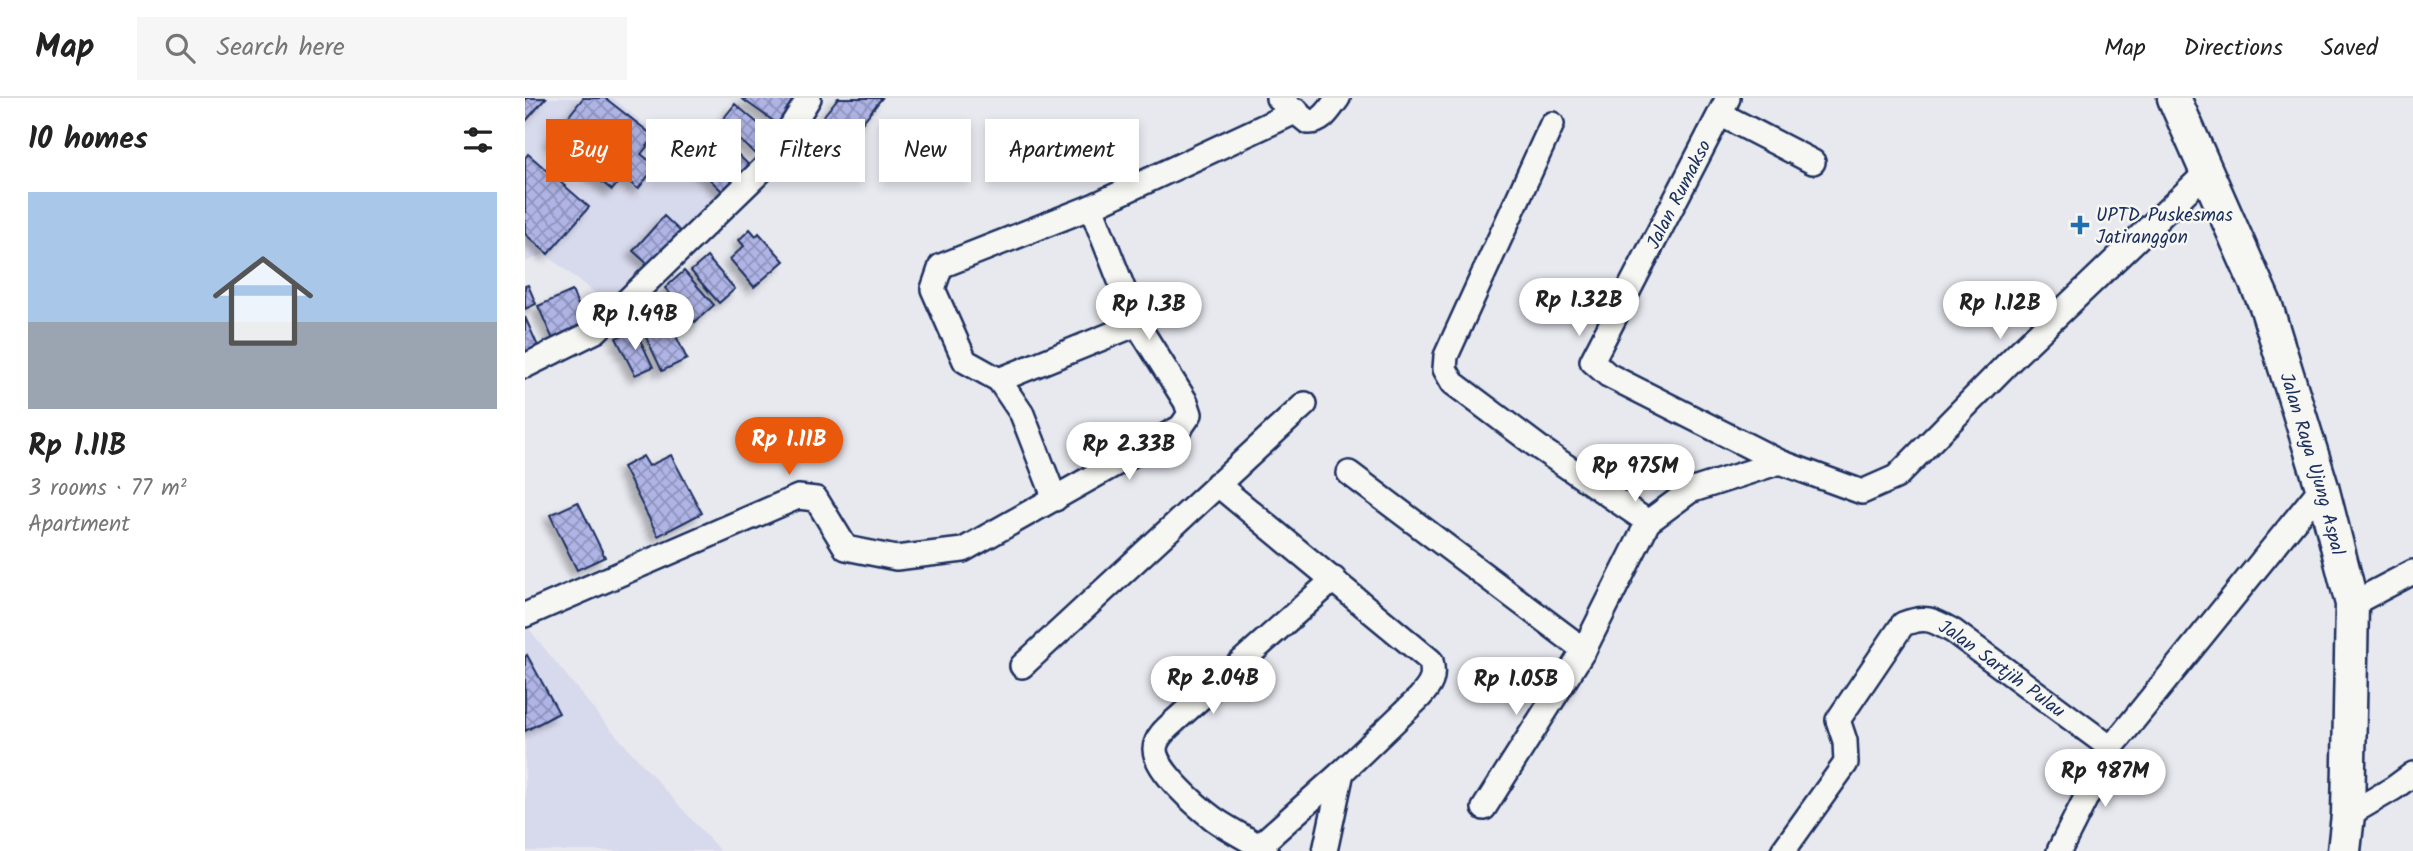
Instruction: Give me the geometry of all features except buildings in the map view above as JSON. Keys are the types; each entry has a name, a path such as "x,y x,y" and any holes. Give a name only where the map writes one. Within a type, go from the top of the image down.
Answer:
{"street":[{"path":"525,366 596,331 767,165 809,98"},
{"path":"1055,499 1022,414 999,380 965,361 933,289 941,266 1091,207 1287,105 1308,122 1314,122 1321,119 1338,98"},
{"name":"Jalan Raya Ujung Aspal","path":"2173,98 2208,171 2266,306 2322,487 2352,604 2348,815 2344,851"},
{"path":"1724,106 1813,162"},
{"name":"Jalan Rumakso","path":"1724,106 1592,360 1608,375 1780,462"},
{"path":"1552,124 1445,356 1445,369 1453,383 1486,408 1648,522"},
{"path":"1484,808 1584,650 1648,522 1691,491 1780,462 1862,492 1896,477 2017,354 2208,171"},
{"path":"525,615 798,497 816,499 846,548 896,558 963,550 1181,427 1190,414 1186,402 1137,324 1091,207"},
{"path":"999,380 1137,324"},
{"path":"1022,666 1305,404"},
{"path":"1349,473 1584,650"},
{"path":"1217,484 1334,579 1431,661 1434,672 1431,685 1419,698 1263,849 1213,818 1170,778 1158,762 1155,749 1161,734 1169,726 1334,579"},
{"path":"2059,851 2111,748 2322,487"},
{"path":"2352,604 2413,572"},
{"name":"Jalan Sartjih Pulau","path":"1783,851 1846,763 1845,741 1838,720 1903,624 1919,618 1934,621 1953,631 2111,748"},
{"path":"1325,851 1342,772"},
{"path":"2348,815 2395,788 2413,774"}],"shaded area":[{"path":"525,98 613,98 646,125 646,182 715,182 725,190 613,307 545,254 525,262"},
{"path":"525,624 599,716 720,851 525,851"}],"place":[{"name":"UPTD Puskesmas Jatiranggon","path":"2080,225"}]}
